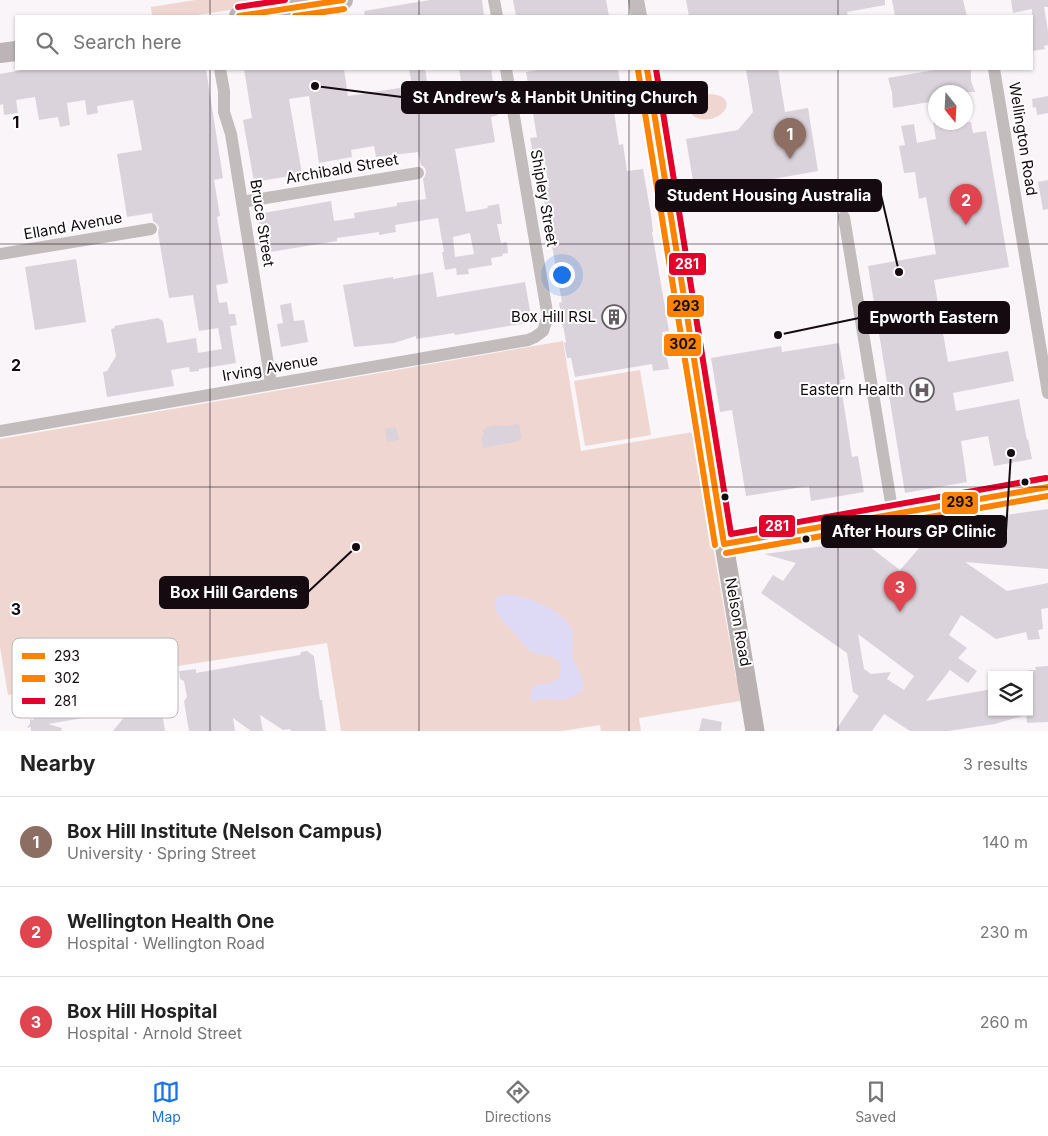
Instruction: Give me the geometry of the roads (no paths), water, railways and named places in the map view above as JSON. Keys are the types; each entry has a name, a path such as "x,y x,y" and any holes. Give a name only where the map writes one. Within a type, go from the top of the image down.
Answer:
{"main road":[{"path":"246,15 343,0"},
{"path":"0,53 15,50"},
{"path":"724,544 1048,487"},
{"name":"Nelson Road","path":"724,544 755,731"}],"street":[{"path":"494,0 497,15"},
{"path":"636,0 638,15"},
{"name":"Bruce Street","path":"220,70 224,109 231,134 271,383"},
{"name":"Shipley Street","path":"506,70 547,319 542,331"},
{"name":"Nelson Road","path":"647,70 724,544"},
{"name":"Wellington Road","path":"994,70 1048,393"},
{"name":"Archibald Street","path":"242,202 418,172"},
{"path":"844,217 893,514"},
{"name":"Elland Avenue","path":"0,254 151,229"},
{"name":"Irving Avenue","path":"0,431 518,342 535,337 542,331"}],"place":[{"name":"St Andrew’s & Hanbit Uniting Church","path":"315,86"},
{"name":"Box Hill Institute (Nelson Campus)","path":"790,159"},
{"name":"Wellington Health One","path":"966,225"},
{"name":"Student Housing Australia","path":"899,272"},
{"name":"Box Hill RSL","path":"614,317"},
{"name":"Epworth Eastern","path":"778,335"},
{"name":"Eastern Health","path":"922,390"},
{"name":"After Hours GP Clinic","path":"1011,453"},
{"name":"Box Hill Gardens","path":"356,547"},
{"name":"Box Hill Hospital","path":"900,612"}]}
